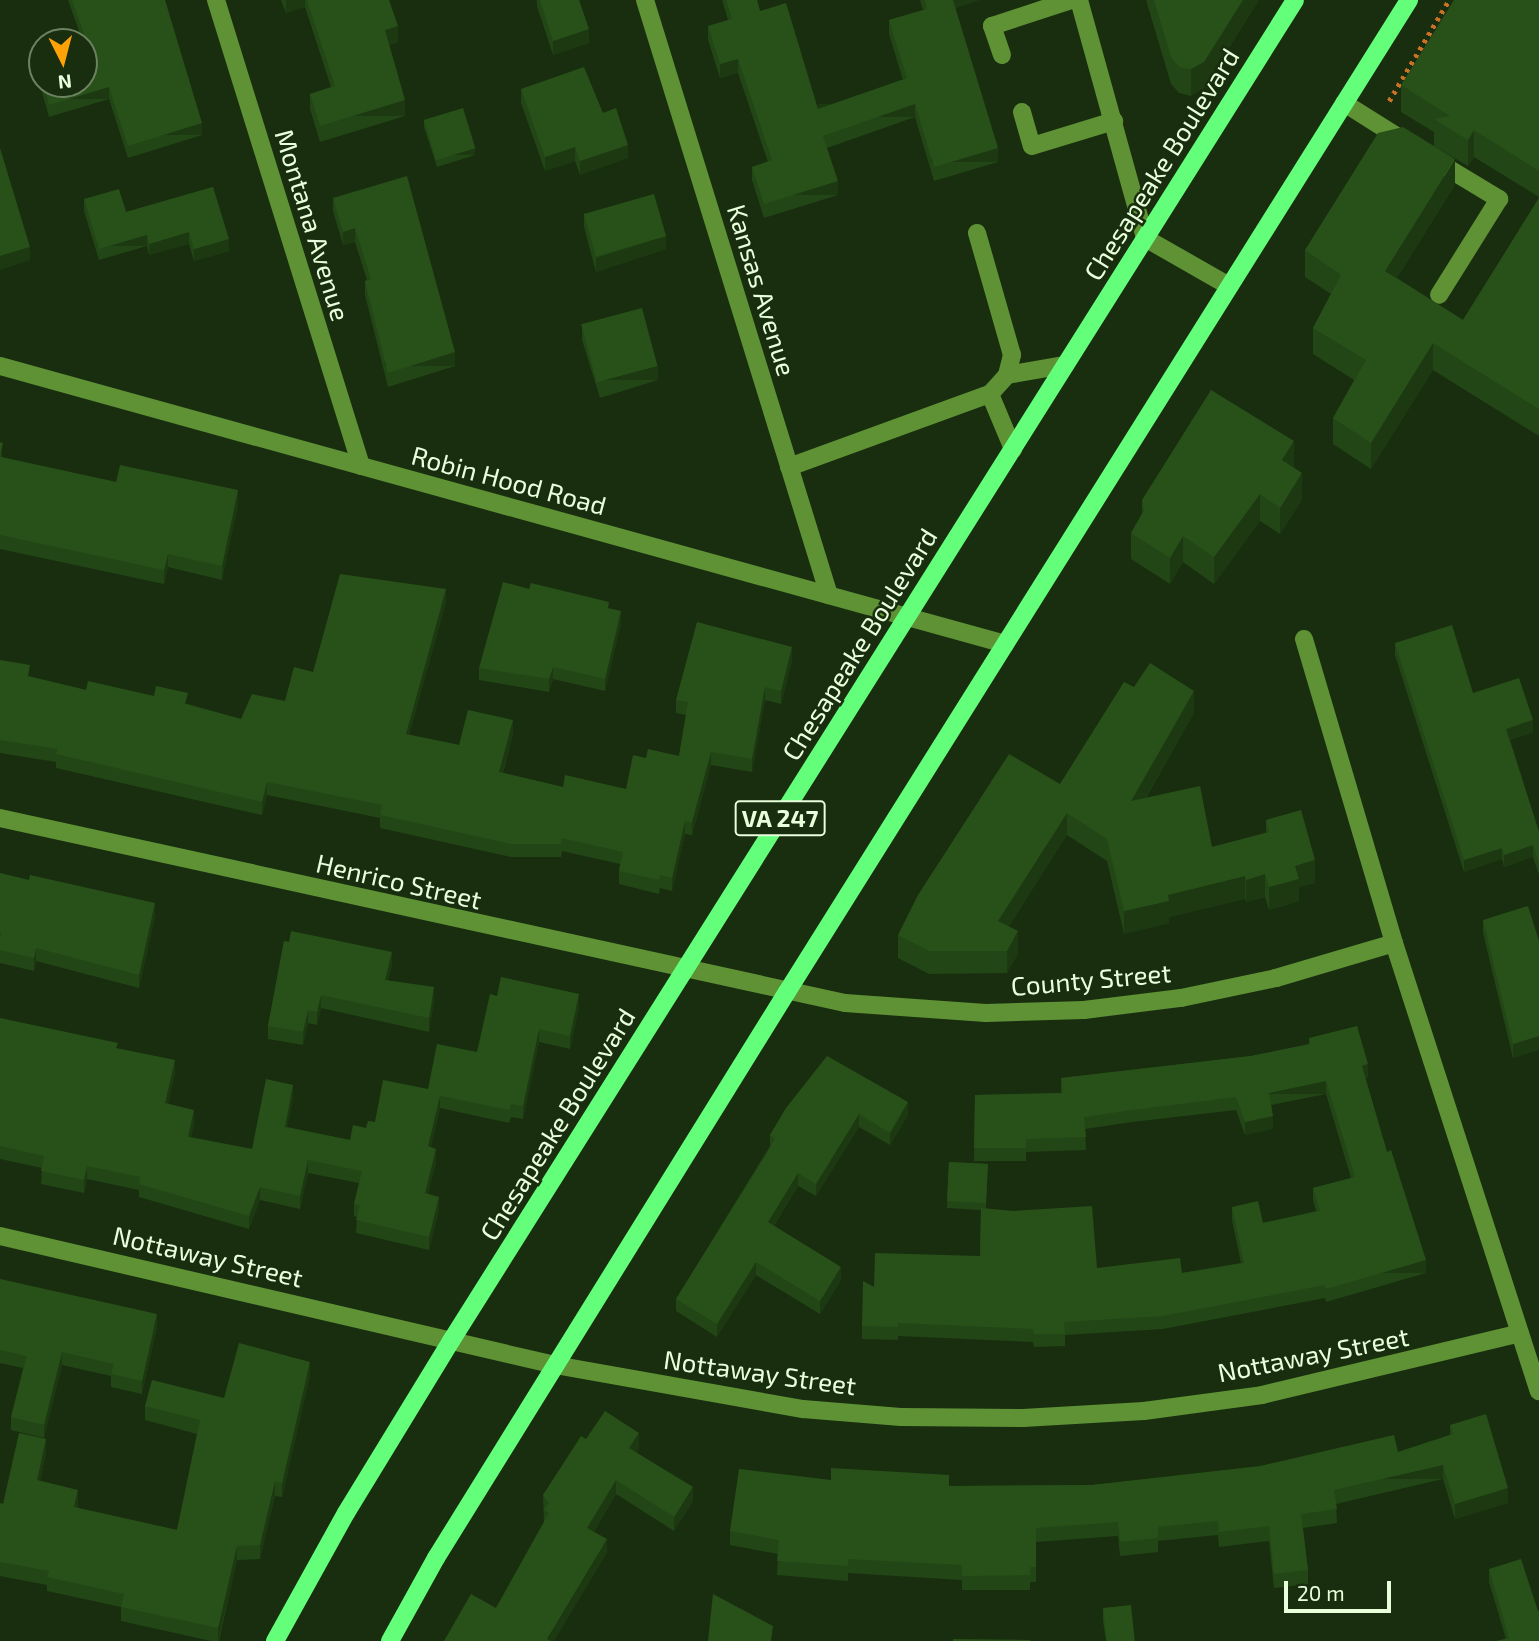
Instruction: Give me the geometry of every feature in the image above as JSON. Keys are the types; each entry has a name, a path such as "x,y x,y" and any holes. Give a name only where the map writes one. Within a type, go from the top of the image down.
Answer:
{"main road":[{"name":"Chesapeake Boulevard","path":"275,1641 346,1513 451,1341 1295,0"},
{"path":"390,1641 555,1365 1004,643 1409,0"}],"street":[{"name":"Montana Avenue","path":"216,0 361,466"},
{"name":"Kansas Avenue","path":"645,0 829,595"},
{"path":"1002,55 992,26 1071,0"},
{"path":"1079,0 1145,238 1229,286"},
{"path":"1344,103 1499,199 1439,295"},
{"path":"1022,112 1032,146 1114,121"},
{"path":"789,467 990,394 1007,375 1012,355 977,233"},
{"path":"1007,375 1065,365"},
{"name":"Robin Hood Road","path":"0,366 1004,643"},
{"path":"990,394 1013,449"},
{"path":"1304,639 1394,943 1539,1391"},
{"name":"Henrico Street","path":"0,818 787,992"},
{"name":"County Street","path":"787,992 845,1003 986,1013 1084,1010 1181,998 1276,978 1394,943"},
{"name":"Nottaway Street","path":"0,1236 555,1365 803,1409 901,1416 1023,1418 1144,1411 1262,1395 1520,1333"}],"path":[{"path":"1376,123 1449,0"}],"building":[{"path":"72,0 165,0 202,123 128,146 109,87 98,90 98,28 82,28"},
{"path":"307,0 389,0 398,26 385,30 405,100 320,126 310,94 335,86"},
{"path":"540,0 579,0 589,29 553,41"},
{"path":"726,0 757,0 760,11 786,3 818,109 907,78 889,20 927,9 925,0 953,0 998,148 934,167 915,104 823,136 838,181 764,204 752,167 772,160 738,59 720,64 708,26 732,19"},
{"path":"1154,0 1243,0 1204,62 1191,69 1179,67 1171,57"},
{"path":"1454,0 1539,0 1539,171 1474,130 1468,140 1434,119 1450,116 1401,85"},
{"path":"584,67 603,113 616,108 628,145 580,161 575,147 545,157 521,89"},
{"path":"47,98 72,98 49,105"},
{"path":"463,108 475,148 436,160 424,120"},
{"path":"1403,127 1455,159 1385,271 1463,320 1539,198 1539,409 1433,343 1371,443 1333,418 1366,360 1313,328 1341,275 1305,250 1378,133"},
{"path":"0,148 30,247 0,256"},
{"path":"407,176 455,352 388,373 365,281 371,279 355,228 343,232 333,198"},
{"path":"213,187 229,239 194,249 189,232 149,244 147,235 99,249 84,199 119,189 126,212"},
{"path":"654,194 666,236 596,256 584,214"},
{"path":"642,308 658,366 597,382 581,324"},
{"path":"1211,390 1294,441 1282,460 1302,473 1280,508 1260,494 1214,557 1183,536 1170,558 1131,533 1144,511 1142,500"},
{"path":"0,457 116,482 120,465 238,490 222,566 168,554 164,570 0,535"},
{"path":"340,574 446,589 406,734 459,745 468,710 513,720 499,772 563,787 565,775 626,789 633,755 646,758 648,749 679,756 688,702 676,700 697,622 792,647 781,691 765,687 752,759 711,752 692,822 685,821 672,878 660,875 659,880 619,871 623,852 562,838 561,844 511,844 380,815 382,805 267,782 262,802 56,754 58,749 0,740 0,660 30,665 28,676 86,690 88,681 154,696 156,686 188,693 185,704 241,719 252,694 285,701 294,667 313,672"},
{"path":"503,582 529,589 531,583 609,602 608,608 621,611 605,679 553,667 549,679 479,668"},
{"path":"1452,625 1473,693 1519,678 1533,720 1506,729 1539,832 1539,864 1533,845 1504,855 1502,848 1464,860 1395,643"},
{"path":"1150,663 1194,691 1131,801 1200,786 1212,847 1269,832 1266,820 1301,810 1315,860 1295,866 1299,879 1269,887 1265,874 1246,880 1245,876 1168,895 1169,901 1124,911 1107,839 1067,813 998,921 1018,931 1007,951 929,951 898,935 918,895 1009,754 1060,784 1124,682 1134,687"},
{"path":"0,873 29,880 30,875 155,903 139,975 36,948 34,958 0,950"},
{"path":"1528,906 1539,941 1539,1036 1513,1044 1483,920"},
{"path":"291,931 392,952 385,980 434,987 429,1018 321,995 317,1012 308,1010 303,1032 268,1026 284,941 289,942"},
{"path":"501,977 579,994 570,1036 539,1029 523,1106 511,1104 509,1110 440,1096 428,1146 436,1149 425,1193 439,1197 429,1237 356,1220 360,1205 354,1204 362,1171 308,1160 300,1196 260,1187 249,1216 139,1184 140,1177 87,1166 84,1180 41,1171 44,1156 0,1146 0,1018 118,1043 116,1048 175,1060 165,1103 194,1110 188,1137 252,1149 266,1079 293,1085 285,1127 350,1140 353,1125 366,1128 368,1121 375,1122 383,1080 428,1089 437,1044 477,1052 490,994 497,996"},
{"path":"1357,1026 1368,1064 1362,1066 1387,1152 1391,1150 1426,1260 1326,1289 1325,1285 1163,1316 1064,1322 1065,1334 1034,1334 1033,1329 898,1323 898,1327 862,1326 863,1281 874,1287 875,1253 980,1256 981,1208 1013,1211 1092,1206 1097,1268 1180,1258 1182,1273 1244,1263 1232,1207 1258,1201 1263,1223 1320,1211 1313,1188 1355,1177 1326,1081 1269,1093 1273,1116 1245,1122 1236,1097 1132,1110 1084,1117 1086,1137 1026,1139 1026,1148 974,1148 975,1095 1063,1093 1061,1078 1251,1056 1310,1044 1309,1038"},
{"path":"827,1056 908,1102 890,1133 859,1114 816,1184 798,1173 768,1222 841,1267 820,1301 756,1262 717,1324 676,1299 767,1153 775,1138 770,1135 786,1108"},
{"path":"949,1162 988,1164 986,1203 947,1201"},
{"path":"0,1279 157,1314 142,1381 111,1374 114,1364 62,1352 44,1425 11,1417 27,1356 0,1350"},
{"path":"239,1343 310,1362 282,1483 275,1481 260,1545 237,1546 218,1628 121,1607 124,1594 47,1577 49,1571 0,1562 0,1503 3,1504 19,1433 46,1439 37,1480 78,1490 74,1507 177,1530 200,1420 145,1406 152,1380 224,1398"},
{"path":"605,1411 639,1433 629,1448 693,1487 674,1517 616,1480 587,1528 607,1539 547,1639 551,1641 444,1641 471,1594 496,1608 549,1513 544,1510 549,1503 543,1495 581,1436 586,1439"},
{"path":"1486,1414 1508,1488 1455,1504 1443,1465 1334,1490 1337,1509 1301,1514 1308,1570 1274,1574 1269,1526 1219,1532 1218,1521 1158,1527 1158,1538 1120,1542 1118,1522 1036,1528 1036,1567 1030,1567 1030,1575 962,1576 962,1565 848,1559 848,1566 777,1561 779,1540 730,1531 739,1469 831,1480 831,1468 949,1475 949,1486 1092,1485 1260,1466 1394,1435 1398,1452 1453,1434 1450,1425"},
{"path":"1521,1559 1539,1611 1539,1641 1496,1641 1509,1638 1489,1569"},
{"path":"713,1594 773,1626 771,1641 708,1641"},
{"path":"1131,1605 1135,1641 1107,1641 1103,1608"},
{"path":"1030,1640 1030,1641 953,1641"}]}
